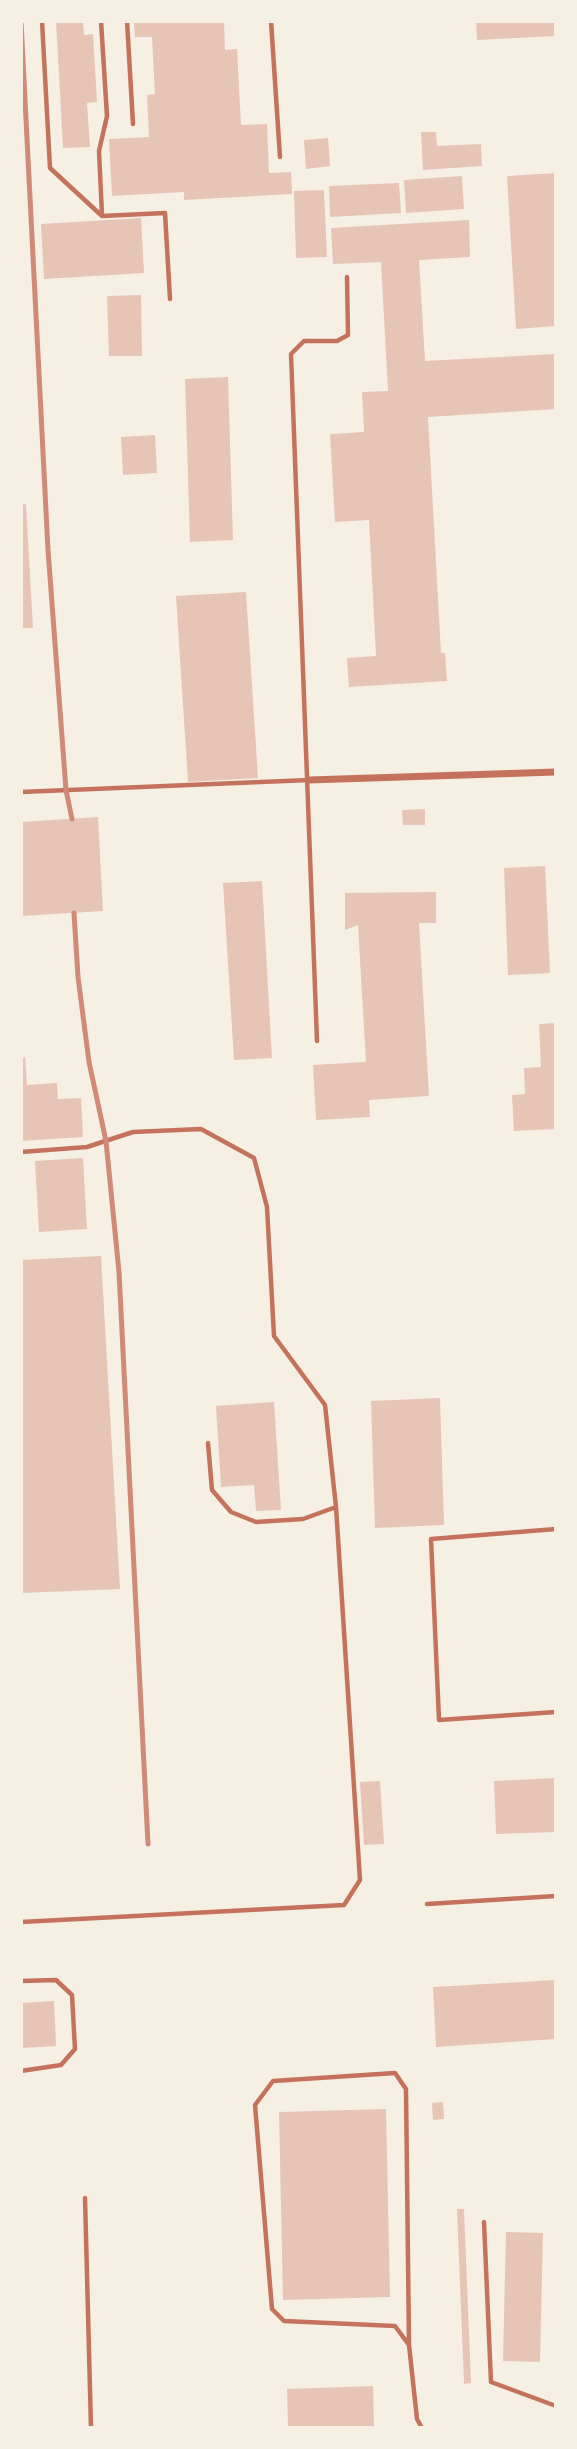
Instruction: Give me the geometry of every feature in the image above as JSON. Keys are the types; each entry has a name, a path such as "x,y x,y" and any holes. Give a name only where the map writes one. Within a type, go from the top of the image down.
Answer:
{"street":[{"path":"309,780 556,772"}],"lane":[{"path":"42,21 50,168 102,216 165,213 170,299"},
{"path":"101,21 107,116 99,151 102,216"},
{"path":"127,21 133,124"},
{"path":"271,21 279,158"},
{"path":"317,1041 291,354 304,341 337,341 348,335 347,277"},
{"path":"21,792 309,780"},
{"path":"21,1152 87,1147 133,1132 201,1129 254,1158 267,1207 274,1336 326,1405 360,1880 344,1905 21,1922"},
{"path":"208,1443 212,1490 231,1512 256,1522 303,1519 335,1507"},
{"path":"556,1529 431,1539 439,1720 556,1712"},
{"path":"427,1905 556,1896"},
{"path":"21,1982 56,1980 72,1995 75,2049 61,2065 21,2071"},
{"path":"409,2345 395,2326 284,2321 272,2309 255,2105 273,2081 395,2073 407,2089 409,2345 417,2419 422,2428"},
{"path":"85,2198 91,2428"},
{"path":"484,2222 491,2382 556,2406"}],"building":[{"path":"56,21 83,21 84,35 93,34 97,102 87,103 90,147 63,148"},
{"path":"134,21 224,21 225,50 237,49 241,125 267,124 269,173 291,172 292,194 184,200 184,192 112,196 109,139 149,137 147,95 155,94 152,37 135,37"},
{"path":"476,21 556,21 556,36 477,40"},
{"path":"421,132 436,132 437,146 481,144 482,166 423,170"},
{"path":"328,138 330,166 306,169 304,140"},
{"path":"556,173 556,326 516,329 507,176"},
{"path":"462,176 464,209 406,213 404,180"},
{"path":"399,183 401,213 330,217 329,186"},
{"path":"324,190 327,257 296,258 294,191"},
{"path":"141,218 144,273 44,279 41,224"},
{"path":"469,220 470,257 419,260 425,361 556,354 556,409 428,417 441,653 445,653 447,681 349,687 347,658 376,656 369,520 335,522 330,434 364,432 362,392 388,391 381,262 333,264 331,228"},
{"path":"141,295 142,356 109,356 107,296"},
{"path":"228,377 233,540 190,542 185,379"},
{"path":"155,435 157,473 123,475 121,437"},
{"path":"26,504 33,628 21,628 21,505"},
{"path":"246,592 258,778 188,782 176,596"},
{"path":"425,809 425,825 403,825 402,810"},
{"path":"98,817 103,911 21,916 21,822"},
{"path":"545,866 550,973 508,975 504,868"},
{"path":"262,881 272,1058 234,1060 223,883"},
{"path":"436,892 436,923 419,923 429,1096 369,1100 370,1117 316,1120 313,1065 366,1062 358,925 345,930 345,893"},
{"path":"556,1023 556,1129 514,1131 512,1095 525,1094 524,1068 541,1067 539,1024"},
{"path":"25,1057 27,1085 57,1083 58,1099 81,1098 83,1137 21,1141 21,1058"},
{"path":"83,1158 87,1229 39,1232 35,1161"},
{"path":"101,1256 120,1589 21,1593 21,1260"},
{"path":"440,1398 444,1525 375,1528 371,1401"},
{"path":"274,1402 281,1510 256,1511 254,1485 221,1487 216,1406"},
{"path":"556,1778 556,1832 496,1834 494,1781"},
{"path":"380,1781 384,1844 364,1845 360,1782"},
{"path":"556,1980 556,2039 436,2047 433,1987"},
{"path":"54,2001 56,2046 21,2048 21,2003"},
{"path":"443,2102 444,2119 433,2120 432,2103"},
{"path":"386,2109 390,2297 283,2300 279,2112"},
{"path":"457,2209 464,2209 471,2383 464,2384"},
{"path":"506,2232 543,2233 540,2362 503,2361"},
{"path":"373,2386 374,2428 288,2428 287,2389"}],"railway":[{"path":"21,21 48,550 66,790 72,819"},
{"path":"74,913 78,977 89,1062 106,1141 119,1272 148,1844"}]}
